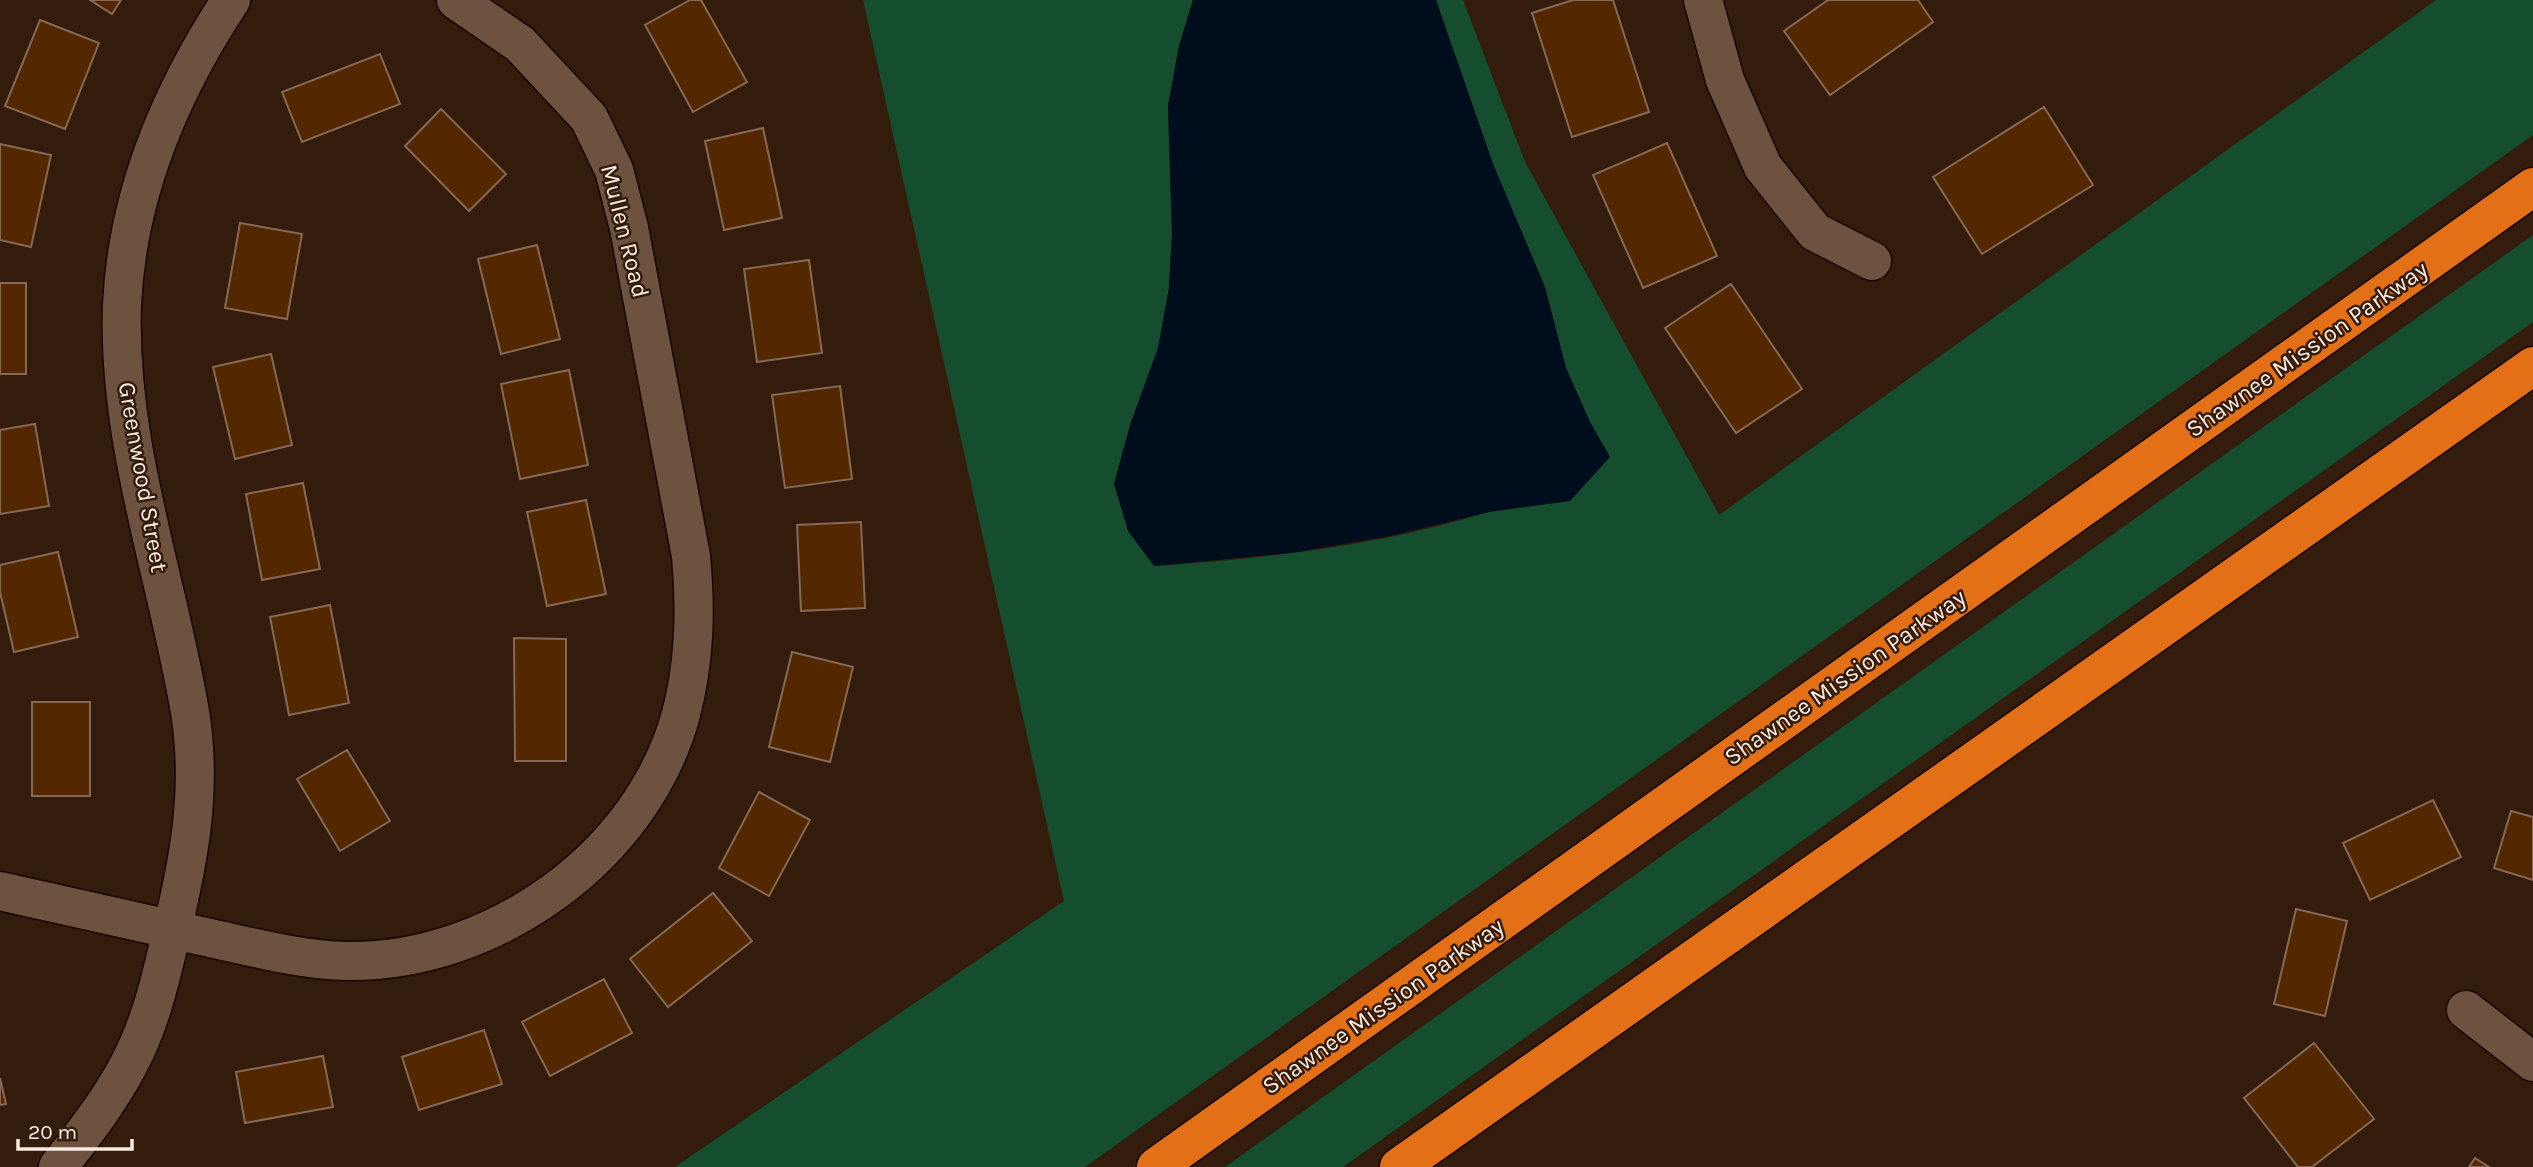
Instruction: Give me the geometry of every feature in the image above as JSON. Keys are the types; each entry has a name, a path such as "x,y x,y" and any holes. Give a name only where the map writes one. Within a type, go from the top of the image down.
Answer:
{"highway":[{"name":"Shawnee Mission Parkway","path":"1156,1167 2533,187"},
{"path":"1399,1167 2533,366"}],"street":[{"name":"Greenwood Street","path":"58,1167 82,1137 128,1066 153,1012 194,831 195,788 190,714 133,449 124,384 122,303 136,211 153,149 187,71 230,0"},
{"name":"Mullen Road","path":"0,891 289,955 348,961 408,956 469,938 503,923 564,884 615,835 655,778 681,715 694,651 694,592 685,523 629,228 614,170 589,118 528,53 456,0"},
{"path":"1703,0 1725,80 1763,167 1815,232 1872,261"},
{"path":"2466,1010 2533,1062"}],"green space":[{"path":"863,0 1193,0 1179,46 1168,106 1172,234 1169,288 1158,348 1130,425 1114,484 1155,566 1323,549 1448,524 1503,507 1610,457 1590,422 1566,368 1545,287 1493,164 1436,0 1463,0 1525,162 1719,515 2436,0 2533,0 2533,135 1085,1167 675,1167 1064,901"},
{"path":"2533,235 2533,322 1343,1167 1225,1167"}],"water":[{"path":"1193,0 1436,0 1493,164 1545,287 1566,368 1590,422 1610,457 1570,501 1489,512 1390,536 1291,553 1154,566 1128,531 1114,484 1130,425 1158,348 1169,288 1172,234 1168,106 1179,46"}],"building":[{"path":"90,0 121,0 112,14"},
{"path":"690,0 701,0 747,82 693,112 645,25"},
{"path":"1573,0 1613,0 1649,112 1572,137 1532,13"},
{"path":"1828,0 1918,0 1933,22 1830,95 1784,31"},
{"path":"40,20 99,43 65,129 5,106"},
{"path":"380,54 400,104 302,142 282,92"},
{"path":"2044,107 2093,185 1982,254 1933,177"},
{"path":"441,109 506,174 469,211 405,146"},
{"path":"763,128 782,218 724,230 705,141"},
{"path":"1667,143 1717,256 1643,288 1593,175"},
{"path":"0,144 51,155 31,247 0,240"},
{"path":"240,223 302,234 287,319 225,308"},
{"path":"537,245 560,339 501,354 478,259"},
{"path":"809,260 822,353 757,362 744,269"},
{"path":"0,283 26,283 26,374 0,374"},
{"path":"1731,284 1802,389 1736,433 1665,328"},
{"path":"271,354 292,445 235,459 213,367"},
{"path":"569,370 588,465 520,479 501,384"},
{"path":"840,386 852,479 785,488 772,395"},
{"path":"35,424 49,506 0,514 0,430"},
{"path":"303,483 320,569 262,580 246,494"},
{"path":"586,500 606,594 547,606 527,512"},
{"path":"861,522 865,608 801,611 797,525"},
{"path":"58,552 78,637 14,652 0,592 0,565"},
{"path":"330,605 349,703 289,715 270,617"},
{"path":"514,638 566,639 566,761 515,761"},
{"path":"792,652 853,667 830,762 769,747"},
{"path":"32,702 90,702 90,796 32,796"},
{"path":"347,750 390,821 340,851 297,779"},
{"path":"759,792 810,820 769,896 719,868"},
{"path":"2433,800 2461,857 2370,900 2343,843"},
{"path":"2511,811 2533,817 2533,880 2494,868"},
{"path":"713,893 752,941 668,1007 630,959"},
{"path":"2296,909 2347,921 2325,1016 2274,1004"},
{"path":"604,979 632,1033 550,1076 522,1022"},
{"path":"484,1030 502,1084 419,1110 402,1057"},
{"path":"2314,1043 2374,1119 2312,1167 2298,1167 2244,1098"},
{"path":"323,1056 333,1107 245,1123 236,1072"},
{"path":"0,1078 6,1104 0,1105"},
{"path":"2475,1158 2489,1167 2469,1167"}]}
